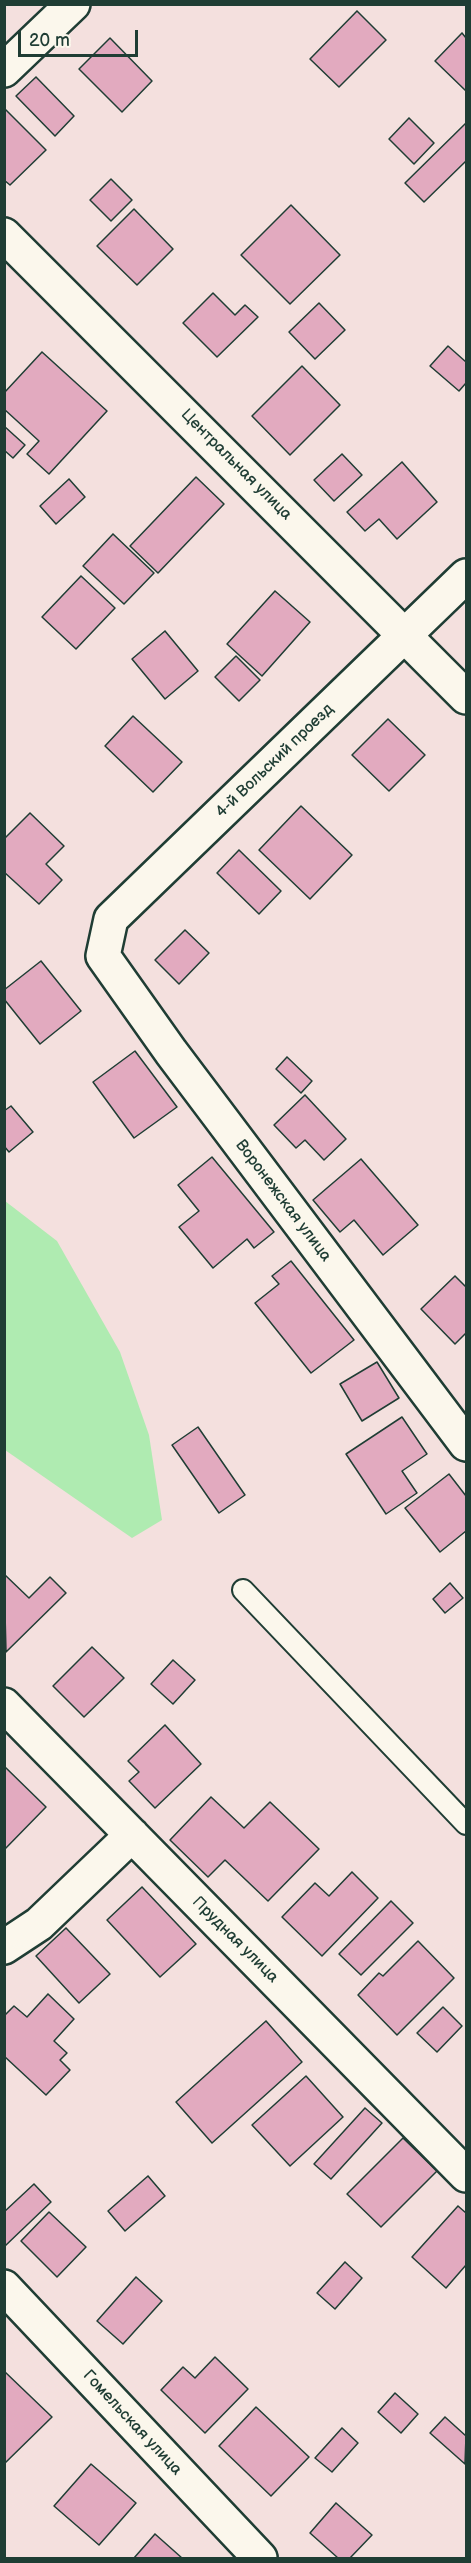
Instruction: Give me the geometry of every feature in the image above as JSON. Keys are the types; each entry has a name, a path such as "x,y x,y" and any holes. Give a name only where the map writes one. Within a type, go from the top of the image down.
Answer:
{"street":[{"path":"4,70 73,4"},
{"name":"Центральная улица","path":"4,235 466,697"},
{"name":"4-й Вольский проезд","path":"103,956 111,919 466,576"},
{"name":"Воронежская улица","path":"103,956 171,1052 466,1444"},
{"name":"Прудная улица","path":"4,1705 466,2175"},
{"path":"4,1947 39,1924 132,1835"},
{"name":"Гомельская улица","path":"4,2287 260,2559"}],"lane":[{"path":"243,1590 466,1824"}],"green space":[{"path":"5,1201 57,1241 120,1352 149,1435 162,1520 132,1538 5,1450"}],"building":[{"path":"357,11 386,40 339,87 310,59"},
{"path":"462,33 466,38 466,91 435,61"},
{"path":"110,38 152,81 122,112 79,69"},
{"path":"36,77 74,116 55,136 16,96"},
{"path":"4,108 46,150 10,185 4,180"},
{"path":"409,118 434,143 414,164 389,139"},
{"path":"466,123 466,161 424,202 405,183"},
{"path":"111,179 132,200 111,221 90,200"},
{"path":"291,205 340,255 290,304 241,255"},
{"path":"134,209 173,249 137,285 97,246"},
{"path":"213,293 235,315 245,305 258,317 217,357 183,323"},
{"path":"319,303 345,330 315,359 289,332"},
{"path":"448,346 466,362 466,383 459,391 430,366"},
{"path":"42,352 107,411 49,474 27,454 39,441 4,409 4,393"},
{"path":"302,366 340,405 290,455 252,416"},
{"path":"4,426 25,445 13,458 4,450"},
{"path":"342,454 362,475 334,501 314,480"},
{"path":"402,462 437,502 397,539 379,519 365,531 347,512"},
{"path":"196,477 224,504 158,573 130,546"},
{"path":"69,479 85,497 56,524 40,506"},
{"path":"113,534 154,573 124,604 83,566"},
{"path":"81,576 115,608 76,649 42,617"},
{"path":"275,591 310,622 262,676 227,644"},
{"path":"165,631 198,671 165,699 132,659"},
{"path":"236,656 260,680 239,701 215,677"},
{"path":"133,716 182,762 153,792 105,746"},
{"path":"388,719 425,755 389,791 352,755"},
{"path":"301,806 352,855 310,899 259,850"},
{"path":"30,813 64,846 46,864 62,880 39,904 4,872 4,839"},
{"path":"239,850 281,891 259,914 217,873"},
{"path":"185,930 209,953 179,984 155,960"},
{"path":"41,961 81,1011 40,1044 4,999 4,990"},
{"path":"135,1051 177,1107 134,1138 93,1082"},
{"path":"287,1057 312,1081 301,1093 276,1069"},
{"path":"305,1095 346,1139 324,1160 305,1140 296,1148 274,1125"},
{"path":"11,1106 33,1132 9,1152 4,1146 4,1111"},
{"path":"212,1157 274,1232 254,1248 247,1239 213,1268 179,1227 199,1211 178,1185"},
{"path":"361,1159 418,1225 383,1255 354,1220 340,1232 313,1200"},
{"path":"291,1261 354,1340 311,1373 255,1303 279,1284 272,1276"},
{"path":"455,1276 466,1287 466,1333 455,1344 421,1309"},
{"path":"377,1362 399,1398 362,1421 340,1384"},
{"path":"402,1417 427,1454 402,1471 417,1493 386,1514 346,1454"},
{"path":"198,1427 245,1495 219,1513 172,1445"},
{"path":"449,1474 466,1496 466,1531 440,1552 405,1508"},
{"path":"4,1574 29,1598 50,1577 66,1593 6,1652"},
{"path":"450,1583 463,1598 445,1613 433,1599"},
{"path":"92,1647 124,1678 84,1717 53,1686"},
{"path":"173,1660 195,1680 173,1704 151,1684"},
{"path":"165,1725 201,1764 155,1808 129,1781 139,1772 128,1761"},
{"path":"4,1766 46,1807 4,1850"},
{"path":"211,1797 244,1828 270,1802 319,1849 268,1901 225,1860 208,1877 170,1840"},
{"path":"352,1872 378,1898 322,1956 282,1917 315,1883 329,1896"},
{"path":"142,1887 196,1944 160,1977 107,1920"},
{"path":"391,1901 413,1923 361,1975 339,1954"},
{"path":"66,1928 110,1974 79,2003 36,1956"},
{"path":"418,1941 454,1978 397,2035 358,1995 379,1973 383,1976"},
{"path":"48,1994 74,2019 54,2041 67,2053 60,2060 70,2070 46,2095 4,2056 4,2016 14,2006 27,2017"},
{"path":"443,2007 462,2026 437,2052 417,2033"},
{"path":"266,2021 302,2062 212,2143 176,2102"},
{"path":"306,2076 343,2117 290,2166 252,2125"},
{"path":"365,2108 382,2123 331,2179 314,2164"},
{"path":"403,2138 437,2171 381,2227 347,2194"},
{"path":"148,2176 165,2196 125,2231 108,2211"},
{"path":"34,2184 51,2202 5,2246 4,2212"},
{"path":"458,2206 466,2213 466,2265 446,2288 412,2257"},
{"path":"49,2212 86,2247 57,2277 21,2241"},
{"path":"345,2262 362,2278 335,2309 317,2293"},
{"path":"136,2277 162,2301 123,2344 97,2321"},
{"path":"215,2357 248,2389 205,2433 161,2390 183,2367 195,2378"},
{"path":"4,2371 52,2417 4,2464"},
{"path":"395,2393 418,2414 401,2433 378,2412"},
{"path":"256,2407 309,2457 271,2496 219,2446"},
{"path":"445,2417 466,2436 465,2464 430,2433"},
{"path":"342,2428 358,2443 332,2472 315,2458"},
{"path":"91,2464 136,2503 99,2545 54,2506"},
{"path":"336,2503 372,2535 350,2558 338,2558 310,2533"},
{"path":"155,2534 182,2558 134,2558"}]}
